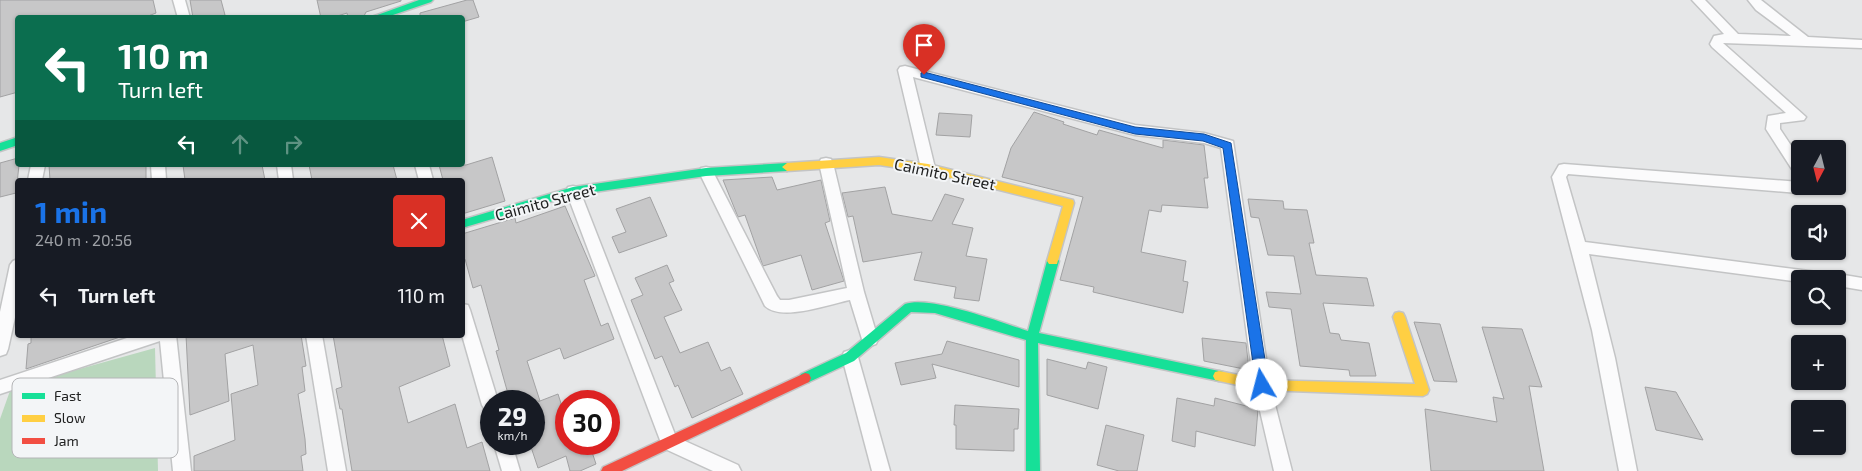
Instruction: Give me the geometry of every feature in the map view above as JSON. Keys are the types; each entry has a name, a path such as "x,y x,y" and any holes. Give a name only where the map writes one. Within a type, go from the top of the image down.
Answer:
{"street":[{"path":"179,0 183,15"},
{"path":"380,14 428,0"},
{"path":"1698,0 1735,38"},
{"path":"1754,0 1760,7 1805,41"},
{"path":"1791,156 1773,129 1773,120 1799,117 1716,44 1718,39 1735,38 1862,44"},
{"path":"928,168 905,70 1135,130 1204,138 1228,145 1262,385 1283,471"},
{"path":"0,147 15,142"},
{"name":"Caimito Street","path":"465,223 573,191 706,172 880,161 928,168 1069,203 1032,337 1033,471"},
{"path":"826,163 856,292 870,339"},
{"path":"1628,471 1616,403 1579,247 1559,177 1564,169 1686,177 1791,187"},
{"path":"706,172 771,301 776,306 789,307 856,292"},
{"path":"573,191 669,442 732,471"},
{"path":"1579,247 1791,275"},
{"path":"0,349 15,279"},
{"path":"1846,281 1862,284"},
{"path":"608,471 850,357 909,307 935,308 1032,337 1262,385 1423,390 1399,316"},
{"path":"465,320 486,390"},
{"path":"27,378 148,338"},
{"path":"168,338 172,378"},
{"path":"315,338 337,471"},
{"path":"850,357 881,471"},
{"path":"0,387 12,383"},
{"path":"178,432 182,471"},
{"path":"506,455 511,471"}],"green space":[{"path":"155,348 156,378 47,378"},
{"path":"11,388 12,458 158,458 158,471 0,471 0,419"}],"building":[{"path":"0,0 153,0 156,13 151,15 15,15 15,93 0,97"},
{"path":"190,0 221,0 225,15 192,15"},
{"path":"317,0 401,0 366,12 364,15 347,15 347,13 341,15 320,15"},
{"path":"473,0 479,17 465,21 465,15 420,15 420,13"},
{"path":"1034,112 1097,135 1099,130 1163,148 1163,140 1204,145 1208,178 1204,178 1208,208 1162,205 1161,212 1149,210 1141,252 1186,261 1183,281 1188,282 1183,313 1093,292 1094,287 1060,280 1083,197 1002,177 1011,148"},
{"path":"939,113 972,115 970,137 936,135"},
{"path":"492,157 505,201 465,213 465,178 442,178 440,167 465,167 466,165"},
{"path":"15,159 15,167 19,167 18,178 15,178 15,193 0,197 0,163"},
{"path":"49,167 146,167 146,178 50,178"},
{"path":"183,167 262,167 265,178 185,178"},
{"path":"309,167 394,167 396,178 312,178"},
{"path":"772,177 777,190 821,180 830,221 825,223 844,281 812,290 801,255 763,266 745,215 738,217 723,180"},
{"path":"885,187 892,214 932,221 945,194 964,199 952,224 973,228 966,256 987,259 979,301 954,298 956,287 914,280 922,252 863,262 853,216 848,217 842,193"},
{"path":"650,197 667,236 619,253 612,237 626,232 616,209"},
{"path":"1248,199 1283,201 1284,209 1307,210 1314,243 1309,243 1316,275 1367,278 1374,306 1323,303 1330,333 1339,334 1341,340 1369,343 1376,376 1350,376 1349,370 1300,366 1291,309 1269,307 1266,292 1301,294 1294,256 1268,255 1259,218 1251,217"},
{"path":"565,206 595,276 584,280 601,326 608,323 614,339 564,359 560,348 527,361 536,390 507,390 496,351 499,350 481,285 473,288 465,259 465,233 515,218 516,223"},
{"path":"667,265 674,281 669,283 682,310 664,317 680,353 708,342 721,371 730,367 743,394 692,418 678,385 675,387 662,356 655,359 631,300 643,295 635,278"},
{"path":"1414,322 1440,324 1457,382 1434,381"},
{"path":"1482,327 1522,329 1542,387 1529,386 1544,471 1431,471 1425,409 1497,422 1493,397 1504,399"},
{"path":"31,338 117,338 26,369 28,344 31,343"},
{"path":"186,338 301,338 306,366 302,367 305,391 298,394 306,454 301,456 303,471 194,471 194,456 235,440 231,394 258,385 253,345 225,354 229,401 190,415"},
{"path":"334,338 443,338 450,366 399,387 408,423 455,404 467,448 480,443 480,455 486,455 490,471 352,471 342,409 340,409 336,389 342,387"},
{"path":"1202,338 1246,343 1249,370 1204,361"},
{"path":"947,341 1019,360 1019,387 932,364 936,378 901,385 895,363 942,354"},
{"path":"1047,359 1086,369 1088,362 1107,367 1098,409 1047,395"},
{"path":"1645,387 1676,392 1703,440 1656,430"},
{"path":"555,395 555,455 593,455 596,464 580,471 570,471 566,456 538,468 534,455 545,455 545,399"},
{"path":"1177,398 1214,406 1215,398 1258,409 1255,446 1196,431 1195,447 1172,441"},
{"path":"955,405 1019,409 1018,429 1014,429 1014,451 956,449"},
{"path":"1106,425 1144,435 1137,471 1119,471 1097,465"}],"traffic: fast":[{"path":"382,15 428,0"},
{"path":"0,147 15,142"},
{"path":"465,223 573,191 706,172 787,167"},
{"path":"1033,471 1032,337 1053,261"},
{"path":"805,378 850,357 909,307 935,308 1032,337 1219,376"}],"traffic: slow":[{"path":"787,167 879,161 928,168 1069,203 1053,261"},
{"path":"1219,376 1262,385 1423,390 1399,317"}],"traffic: jam":[{"path":"608,471 805,378"}],"route":[{"path":"924,75 1135,130 1204,138 1228,145 1262,385"}]}
